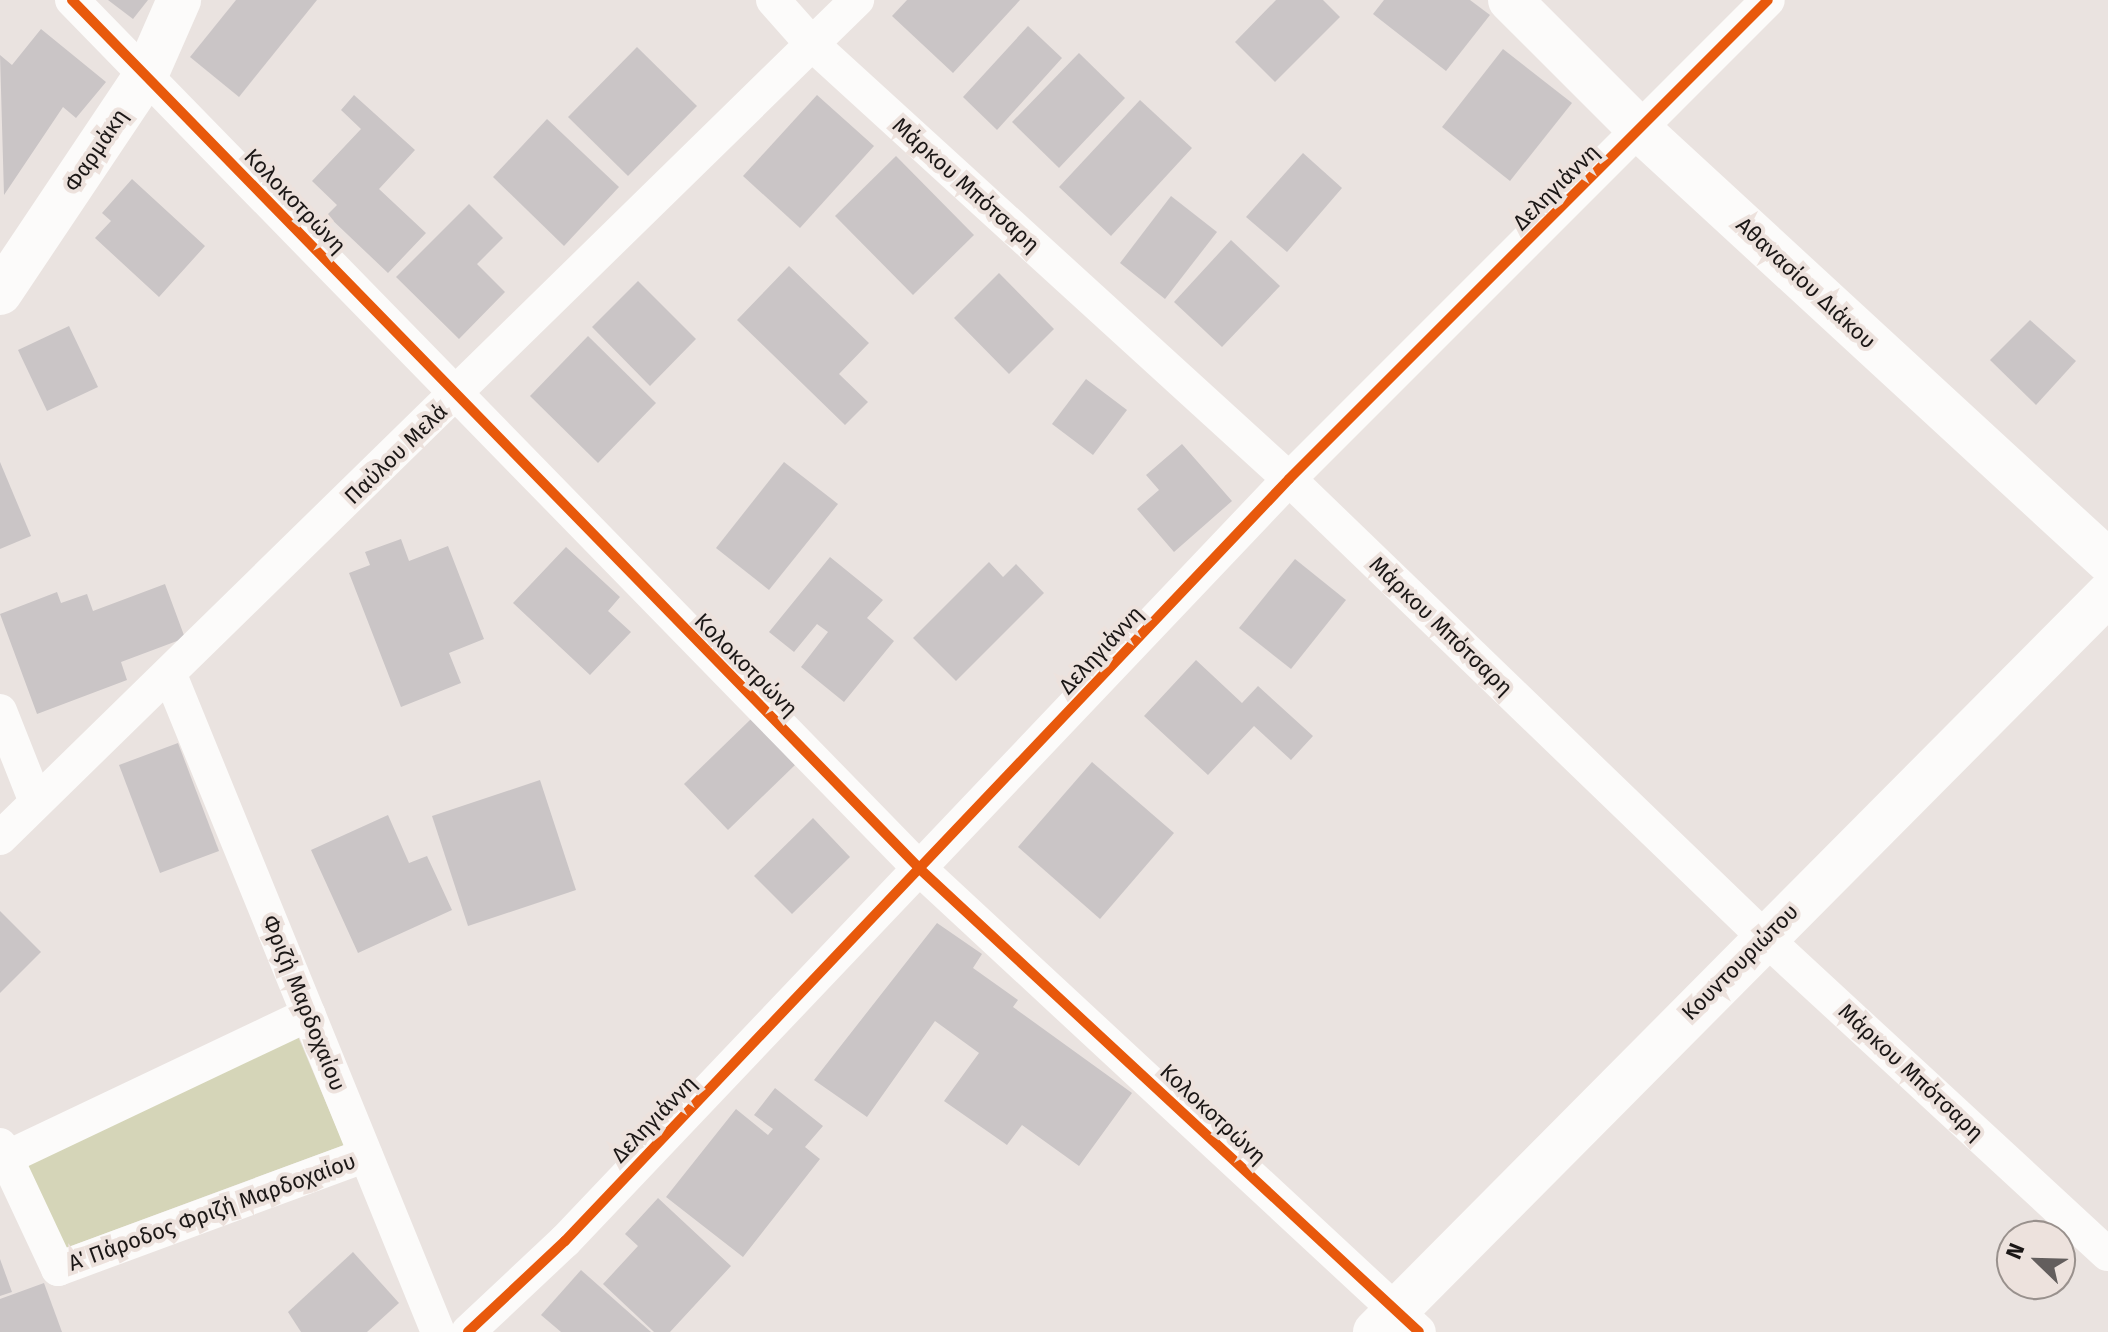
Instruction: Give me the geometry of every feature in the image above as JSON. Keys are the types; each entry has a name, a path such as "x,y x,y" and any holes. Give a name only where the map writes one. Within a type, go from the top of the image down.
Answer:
{"street":[{"name":"Κολοκοτρώνη","path":"72,0 147,73 454,398 921,870 1397,1325"},
{"name":"Φαρμάκη","path":"0,293 147,73 179,0"},
{"name":"Μάρκου Μπότσαρη","path":"773,0 813,45 1289,479 1765,938 2108,1254"},
{"name":"Παύλου Μελά","path":"0,838 454,398 857,0"},
{"name":"Αθανασίου Διάκου","path":"1510,0 1641,131 2108,561"},
{"name":"Δεληγιάννη","path":"468,1332 565,1241 921,870 1289,479 1641,131 1768,0"},
{"name":"Κουντουριώτου","path":"1397,1325 1765,938 2108,594"},
{"name":"Φριζή Μαρδοχαίου","path":"170,675 438,1332"},
{"path":"0,711 36,802"},
{"path":"3,1152 309,1014"},
{"name":"Α΄ Πάροδος Φριζή Μαρδοχαίου","path":"3,1152 58,1269 366,1155"}],"green space":[{"path":"297,1034 344,1145 66,1248 26,1162"}],"building":[{"path":"108,0 148,0 133,19"},
{"path":"236,0 317,0 239,97 190,57"},
{"path":"907,0 1020,0 953,73 892,16"},
{"path":"1276,0 1323,0 1340,17 1275,82 1235,42"},
{"path":"1384,0 1470,0 1490,15 1446,71 1373,14"},
{"path":"1028,26 1062,58 997,130 963,97"},
{"path":"41,29 106,82 76,118 63,107 4,195 0,55 12,65"},
{"path":"637,47 697,106 628,176 568,117"},
{"path":"1503,49 1572,103 1510,181 1442,127"},
{"path":"1079,53 1125,98 1059,168 1012,122"},
{"path":"354,95 415,150 379,189 426,233 388,273 327,215 337,205 312,181 361,129 341,110"},
{"path":"817,95 874,146 800,228 743,176"},
{"path":"1140,100 1192,148 1111,236 1059,187"},
{"path":"547,119 619,187 564,246 493,177"},
{"path":"1303,153 1342,188 1287,252 1246,217"},
{"path":"896,156 974,235 913,295 835,216"},
{"path":"132,179 205,246 159,297 95,238 111,221 102,213"},
{"path":"1171,196 1217,232 1165,299 1120,263"},
{"path":"469,204 503,238 477,264 505,292 459,339 396,277"},
{"path":"1231,240 1280,286 1222,347 1174,302"},
{"path":"789,266 869,343 839,374 868,402 845,425 737,320"},
{"path":"999,273 1054,329 1009,374 954,318"},
{"path":"638,281 696,339 650,386 592,327"},
{"path":"2030,320 2076,361 2036,405 1990,360"},
{"path":"69,326 98,387 47,411 18,350"},
{"path":"588,336 656,403 598,463 530,396"},
{"path":"1086,379 1127,410 1093,455 1052,424"},
{"path":"1182,444 1232,501 1174,552 1137,509 1159,490 1146,475"},
{"path":"0,462 31,536 0,549"},
{"path":"784,462 838,504 769,590 716,548"},
{"path":"401,539 409,561 448,546 484,639 449,653 461,683 401,707 349,573 370,565 365,552"},
{"path":"566,547 620,597 608,611 631,632 590,675 513,603"},
{"path":"830,557 883,600 867,618 894,641 844,702 801,667 828,632 817,624 794,652 769,632"},
{"path":"1295,559 1346,600 1291,669 1239,628"},
{"path":"989,562 1003,577 1016,564 1044,593 956,681 913,638"},
{"path":"165,584 185,638 121,662 127,680 37,714 0,614 57,592 61,603 87,594 93,611"},
{"path":"1196,660 1242,703 1258,686 1313,736 1291,760 1254,726 1208,775 1144,716"},
{"path":"751,719 795,765 728,830 684,784"},
{"path":"178,743 219,851 160,873 119,765"},
{"path":"1092,762 1174,833 1100,919 1018,847"},
{"path":"540,780 576,890 468,926 432,816"},
{"path":"388,815 409,863 427,856 452,910 358,953 311,850"},
{"path":"813,818 850,857 792,914 754,876"},
{"path":"0,911 41,952 0,993"},
{"path":"937,923 982,954 973,968 1018,1000 1013,1007 1132,1093 1079,1166 1022,1125 1007,1145 944,1101 979,1053 935,1021 867,1117 814,1080"},
{"path":"775,1088 823,1126 805,1147 820,1159 743,1257 666,1197 736,1109 768,1135 773,1129 754,1115"},
{"path":"658,1198 731,1266 670,1332 654,1332 603,1284 638,1246 625,1234"},
{"path":"353,1252 399,1303 367,1332 301,1332 288,1312"},
{"path":"0,1259 12,1292 0,1296"},
{"path":"581,1270 651,1332 561,1332 541,1315"},
{"path":"44,1283 62,1332 0,1332 0,1299"}],"cycle path":[{"path":"72,0 921,870 1419,1332"},
{"path":"468,1332 565,1241 1289,479 1768,0"}]}
